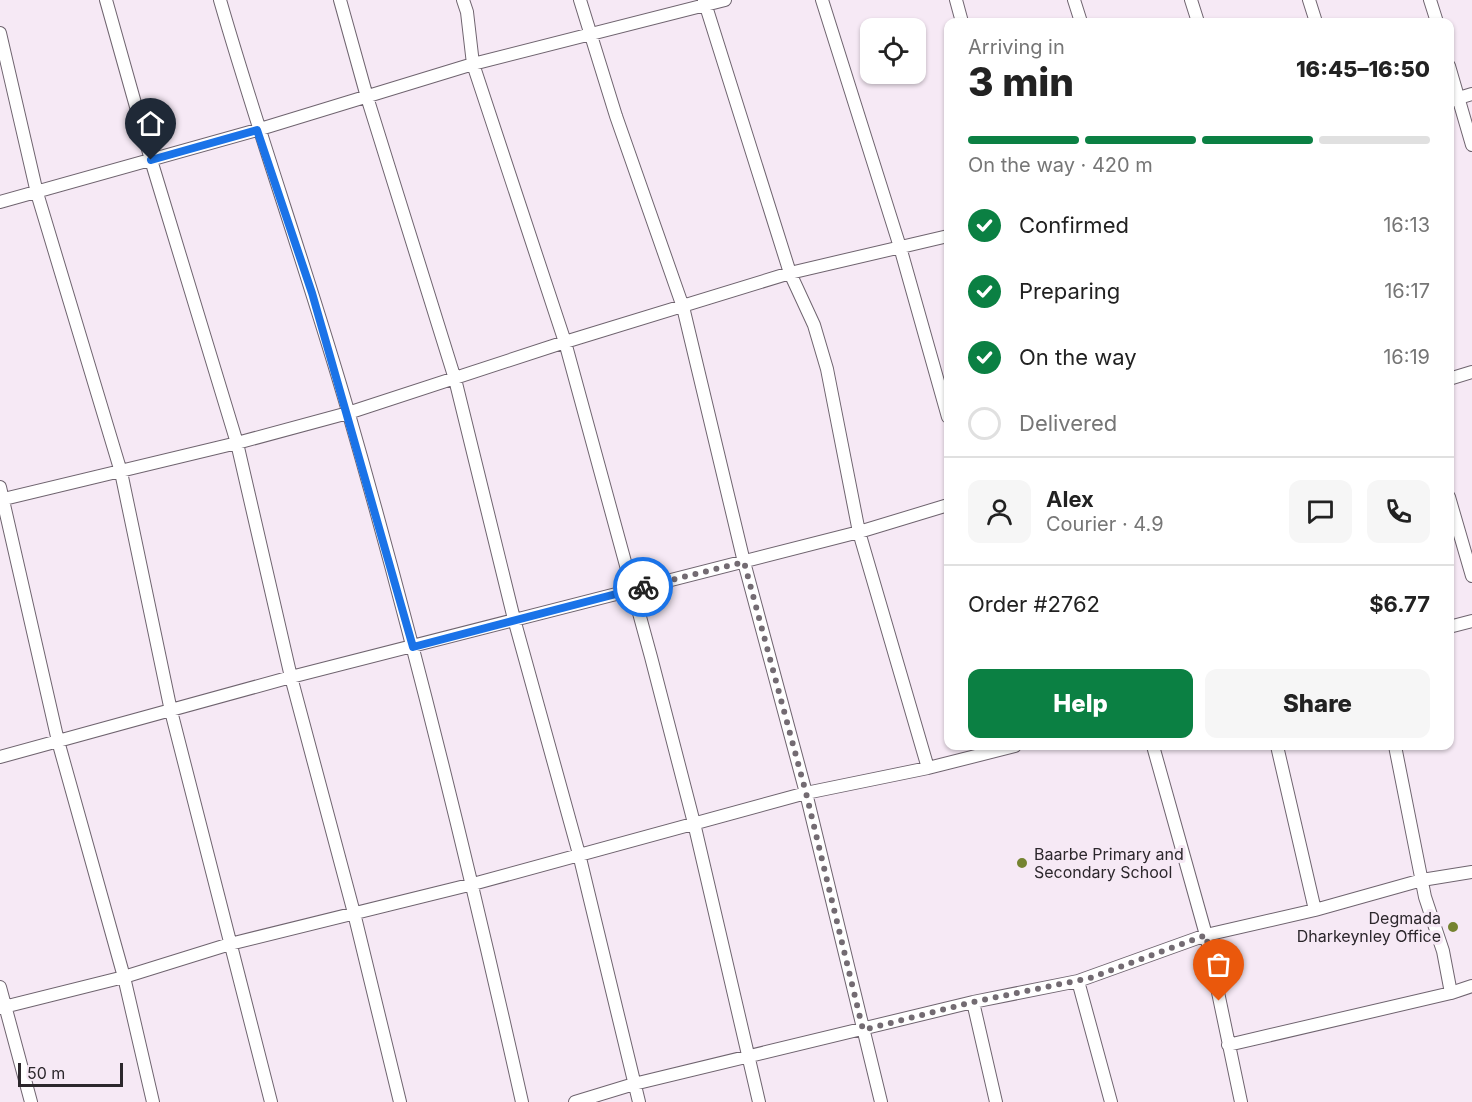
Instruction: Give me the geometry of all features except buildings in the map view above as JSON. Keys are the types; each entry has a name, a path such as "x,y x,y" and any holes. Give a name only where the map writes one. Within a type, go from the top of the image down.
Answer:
{"street":[{"path":"106,0 151,160 237,443 291,677 354,913 400,1102"},
{"path":"220,0 257,130 306,273 348,413 413,647 473,884 522,1102"},
{"path":"340,0 367,97 455,379 514,619 579,854 639,1102"},
{"path":"463,0 467,12 473,64 565,342 651,657 694,823 759,1102"},
{"path":"580,0 589,33 683,307 744,562 806,793 881,1102"},
{"path":"0,202 257,130 473,64 705,3 725,0"},
{"path":"822,0 900,247 944,403"},
{"path":"956,0 961,18"},
{"path":"1074,0 1080,18"},
{"path":"1191,0 1197,18"},
{"path":"1309,0 1315,18"},
{"path":"1430,0 1436,18"},
{"path":"705,3 790,273 814,325 827,369 859,532 928,768"},
{"path":"0,33 37,193 121,472 171,711 272,1102"},
{"path":"1472,94 1454,99 1472,145"},
{"path":"153,1102 124,977 58,741 1,495 121,472 348,413 565,342 790,273 944,237"},
{"path":"1454,377 1472,372"},
{"path":"0,757 291,677 744,562 944,507"},
{"path":"1454,514 1472,576"},
{"path":"1454,626 1472,621"},
{"path":"3,1007 124,977 230,944 473,884 806,793 928,768 999,750"},
{"path":"1154,750 1206,935 1240,1102"},
{"path":"1278,750 1315,910"},
{"path":"1396,750 1422,880 1443,951 1451,993"},
{"path":"575,1102 634,1084 973,1002 1078,981 1206,935 1315,910 1422,880 1472,872"},
{"path":"1078,981 1111,1102"},
{"path":"1228,1046 1472,986"},
{"path":"0,987 3,1007 31,1102"},
{"path":"973,1002 996,1102"}],"way so far":[{"path":"643,587 744,562 806,793 863,1030 973,1002 1090,978 1206,935 1219,1001"}],"place":[{"name":"Baarbe Primary and Secondary School","path":"1022,863"},
{"name":"Degmada Dharkeynley Office","path":"1453,927"}],"route":[{"path":"151,160 257,130 306,273 348,413 413,647 643,587"}]}
